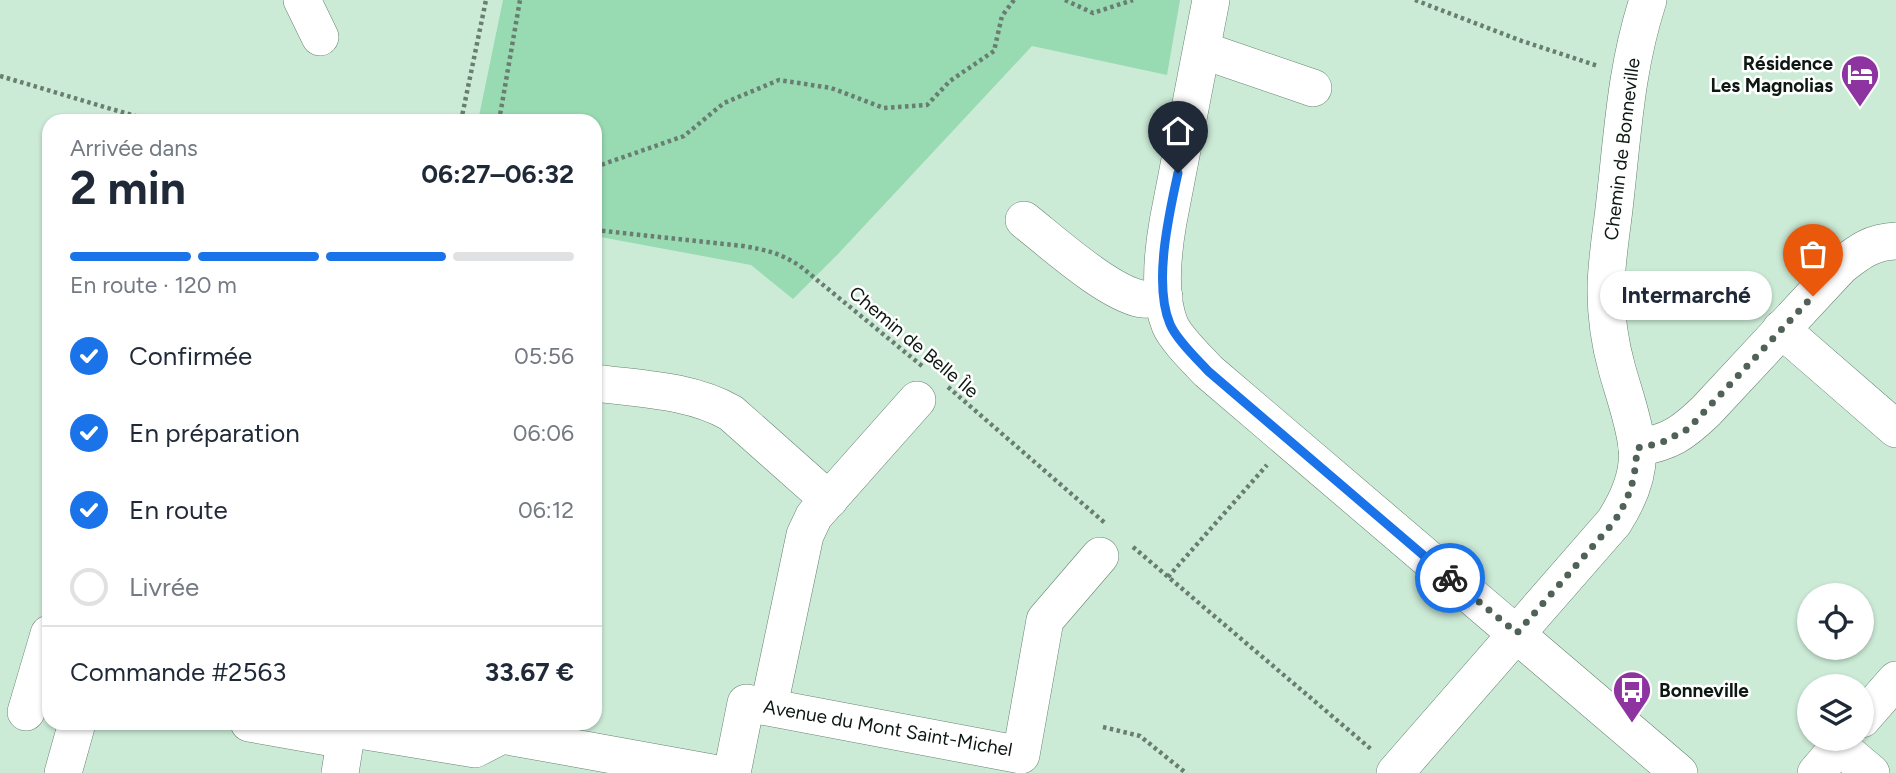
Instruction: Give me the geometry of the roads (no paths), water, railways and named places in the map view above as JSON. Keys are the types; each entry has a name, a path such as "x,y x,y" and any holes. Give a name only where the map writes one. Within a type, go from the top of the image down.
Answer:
{"street":[{"path":"302,0 320,37"},
{"path":"1211,0 1163,257 1164,297 1170,325 1208,371 1679,773"},
{"name":"Chemin de Bonneville","path":"1396,772 1614,522 1633,485 1637,448 1616,366 1607,312 1606,287 1628,76 1647,0"},
{"path":"1202,50 1313,88"},
{"path":"1024,220 1083,267 1118,289 1143,299 1164,297"},
{"path":"1637,448 1661,443 1688,429 1841,265 1865,248 1896,241"},
{"path":"1781,329 1896,429"},
{"path":"732,773 758,704 805,536 814,516 927,383"},
{"path":"602,384 686,396 715,404 731,413 829,500"},
{"name":"Avenue du Mont Saint-Michel","path":"758,704 1021,755 1045,620 1115,544"},
{"path":"1874,706 1896,680"},
{"path":"51,730 63,773"},
{"path":"286,730 345,741 475,749 502,730"},
{"path":"508,730 712,773"},
{"path":"1848,751 1871,773"}],"place":[{"name":"Résidence Les Magnolias","path":"1860,108"},
{"name":"Intermarché","path":"1813,296"},
{"name":"Bonneville","path":"1632,724"}]}
